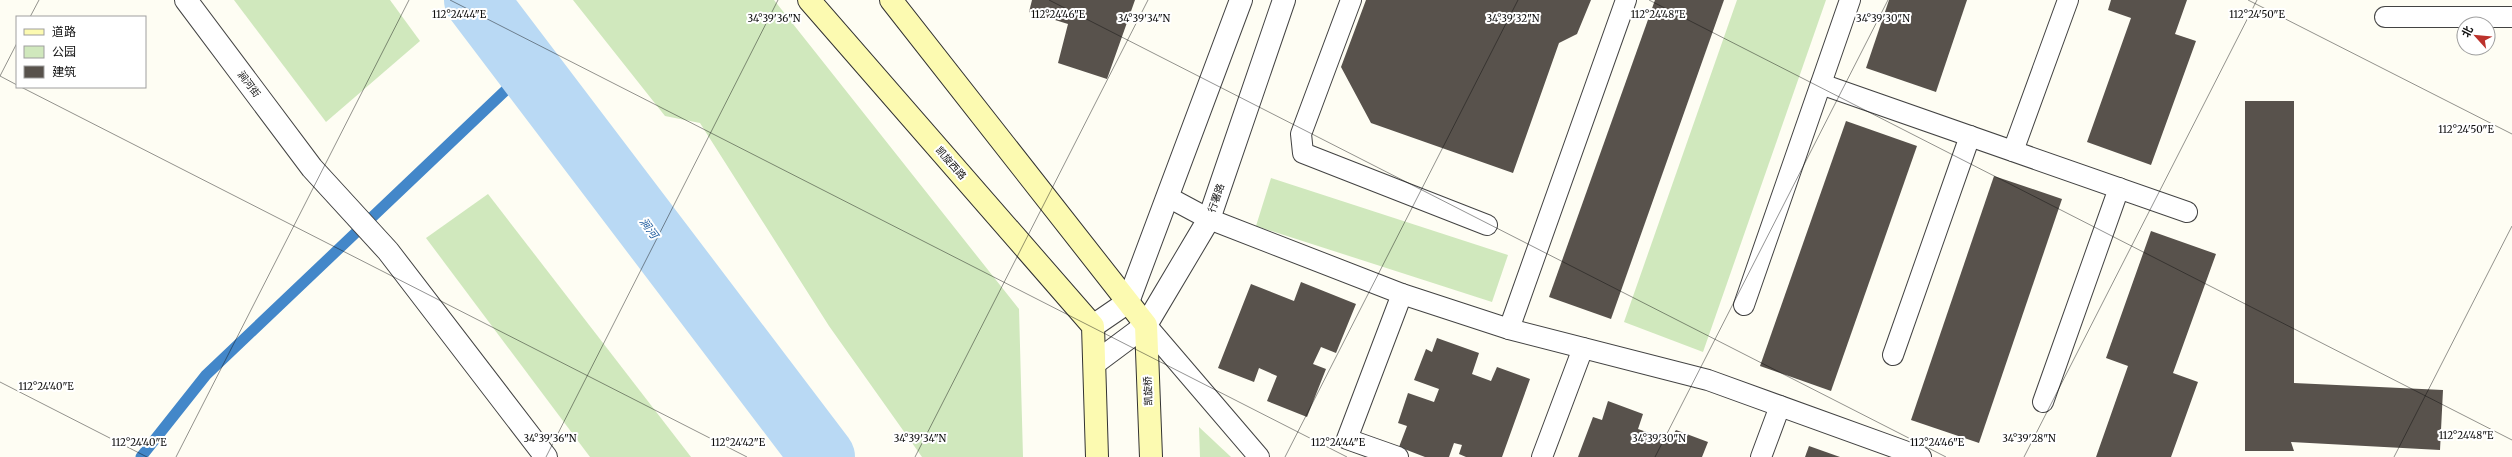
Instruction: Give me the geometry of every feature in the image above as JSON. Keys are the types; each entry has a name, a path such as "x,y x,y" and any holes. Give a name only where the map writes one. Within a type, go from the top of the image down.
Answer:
{"main road":[{"name":"凯旋西路","path":"809,0 1094,326"},
{"path":"891,0 1146,325"},
{"name":"凯旋桥","path":"1146,325 1151,457"},
{"path":"1094,326 1097,457"}],"street":[{"name":"涧河街","path":"186,0 312,168 388,251 546,457"},
{"path":"1094,326 1128,302 1240,0"},
{"name":"行署路","path":"1095,363 1146,325 1209,219 1284,0"}],"lane":[{"path":"1351,0 1301,134 1303,153 1487,225"},
{"path":"1509,329 1626,0"},
{"path":"1744,305 1850,0"},
{"path":"2012,151 2068,0"},
{"path":"2385,18 2512,17"},
{"path":"1821,84 2187,212"},
{"path":"1893,355 1970,136"},
{"path":"2042,402 2119,188"},
{"path":"1168,197 1209,219 1402,294 1509,329 1708,380 1921,457"},
{"path":"1398,457 1347,439 1402,294"},
{"path":"1146,325 1259,457"},
{"path":"1542,457 1583,348"},
{"path":"1762,457 1780,406"}],"green space":[{"path":"234,0 390,0 420,41 326,122"},
{"path":"573,0 774,0 1019,309 1023,457 922,457 829,326 700,123 665,116"},
{"path":"1737,0 1826,0 1703,352 1624,322"},
{"path":"1271,178 1508,255 1492,302 1256,226"},
{"path":"488,194 691,457 590,457 426,238"},
{"path":"1199,427 1231,457 1200,457"}],"building":[{"path":"1032,0 1135,0 1107,79 1058,63 1068,24 1029,12"},
{"path":"1366,0 1591,0 1577,34 1559,43 1513,173 1371,123 1341,67"},
{"path":"1655,0 1724,0 1611,319 1549,297"},
{"path":"1889,0 1967,0 1936,92 1866,68"},
{"path":"2111,0 2187,0 2175,34 2196,41 2151,165 2087,142 2131,18 2108,10"},
{"path":"2245,101 2294,101 2294,383 2443,390 2440,450 2291,442 2294,451 2245,451"},
{"path":"1846,121 1917,146 1831,391 1760,366"},
{"path":"1994,176 2062,199 1979,443 1911,420"},
{"path":"2151,231 2216,254 2173,373 2198,382 2171,457 2096,457 2128,366 2106,358"},
{"path":"1301,282 1356,304 1336,353 1321,347 1313,364 1326,369 1307,417 1267,401 1277,376 1259,368 1254,382 1218,368 1251,284 1294,301"},
{"path":"1437,338 1479,353 1472,374 1491,381 1497,367 1530,379 1502,457 1466,457 1459,454 1462,445 1454,443 1449,457 1425,457 1399,447 1407,426 1398,423 1408,393 1434,402 1439,389 1414,380 1426,349 1432,352"},
{"path":"1608,401 1643,414 1638,429 1669,440 1676,430 1708,442 1702,457 1578,457 1593,417 1602,420"},
{"path":"1809,446 1840,457 1805,457"}],"waterway":[{"name":"涧河","path":"476,0 823,457"},
{"path":"141,457 206,375 528,69"}]}
